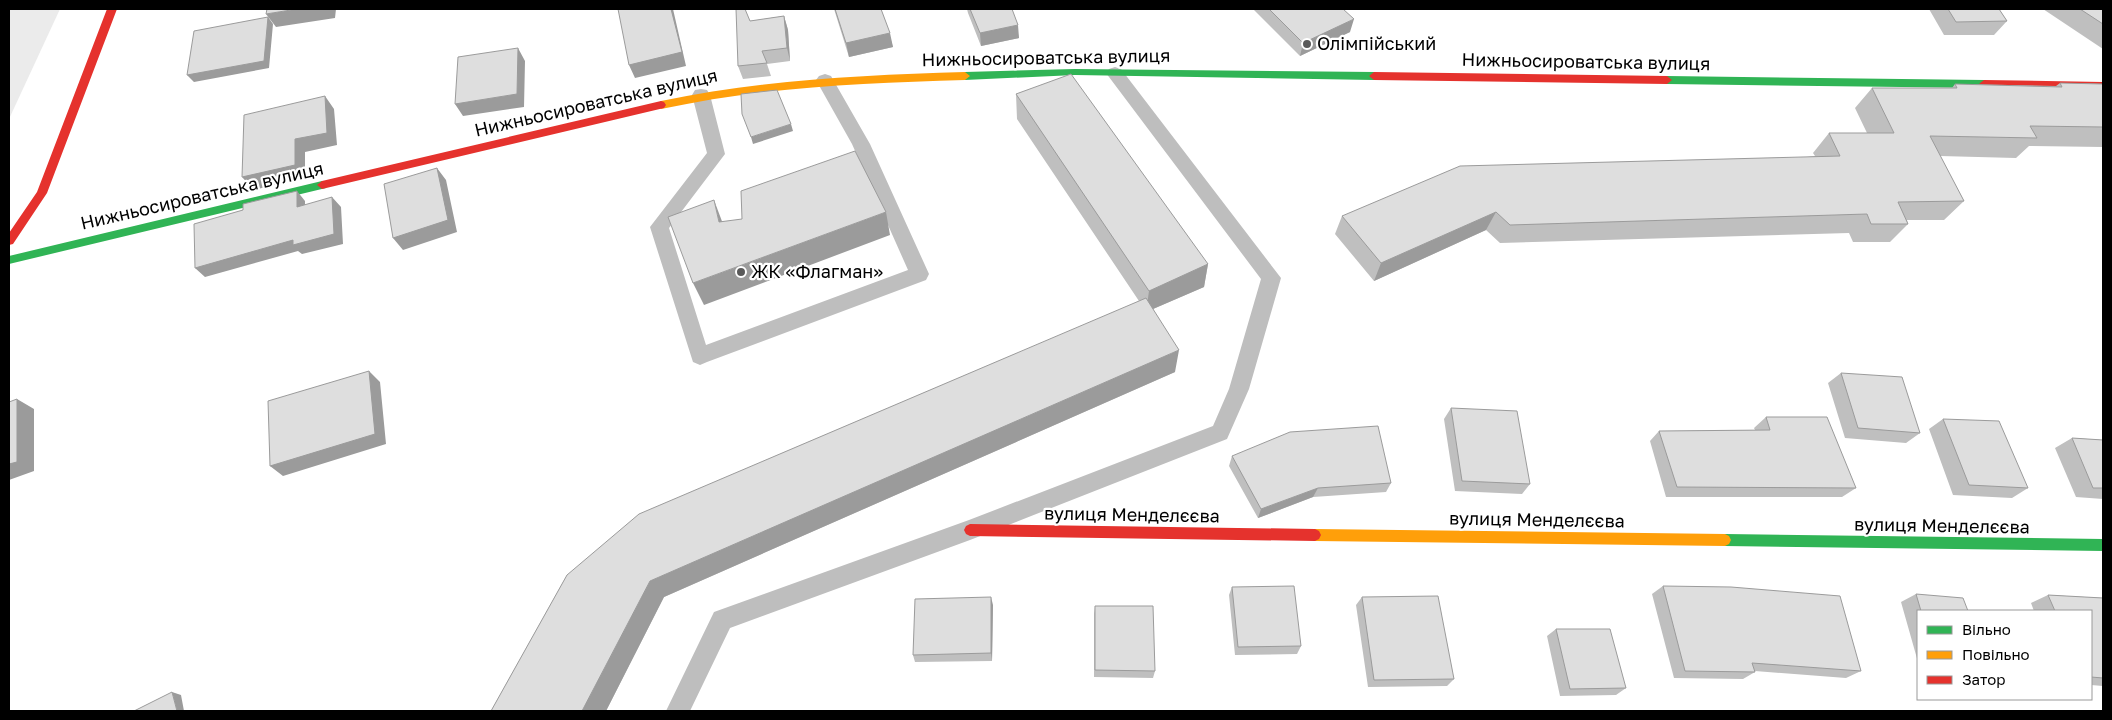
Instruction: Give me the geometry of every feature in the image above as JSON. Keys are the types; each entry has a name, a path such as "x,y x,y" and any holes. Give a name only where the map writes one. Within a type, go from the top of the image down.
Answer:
{"street":[{"path":"9,241 42,193 112,9"},
{"name":"Нижньосироватська вулиця","path":"9,260 701,95 825,80 1115,73 2103,86"},
{"name":"вулиця Менделєєва","path":"970,530 2103,545"}],"lane":[{"path":"678,711 722,620 970,530 1220,432 1239,389 1271,278 1115,73"},
{"path":"701,95 716,154 658,227 700,356 919,274 861,144 825,80"}],"shaded area":[{"path":"9,9 60,9 9,119"}],"building":[{"path":"267,9 297,9 266,14"},
{"path":"618,9 671,9 682,52 629,65"},
{"path":"736,9 745,9 750,21 784,16 787,48 762,51 767,63 738,66"},
{"path":"835,9 881,9 890,33 846,43"},
{"path":"970,9 1012,9 1018,25 980,33"},
{"path":"1269,9 1343,9 1354,19 1303,43"},
{"path":"1948,9 1999,9 2007,21 1956,22"},
{"path":"2080,9 2103,9 2103,24"},
{"path":"268,17 264,61 187,75 194,31"},
{"path":"518,48 517,94 455,104 458,57"},
{"path":"1071,74 1208,264 1149,291 1016,94"},
{"path":"2060,83 2103,84 2103,127 2030,126 2037,138 1930,136 1964,201 1898,202 1908,224 1871,224 1867,214 1510,225 1496,212 1381,263 1342,216 1460,166 1840,156 1829,133 1894,133 1872,88 1957,88 1955,84 2062,87"},
{"path":"777,90 791,124 751,137 742,114 741,94"},
{"path":"325,96 327,133 295,139 295,165 242,177 244,115"},
{"name":"ЖК «Флагман»","path":"855,151 886,212 693,283 668,217 714,200 719,222 742,219 741,191"},
{"path":"437,168 448,220 393,238 384,184"},
{"path":"297,191 297,207 332,197 334,234 293,245 293,240 195,268 194,224 243,210 243,204"},
{"path":"1146,298 1179,350 650,581 582,711 491,711 567,575 639,514"},
{"path":"369,371 375,434 270,466 268,401"},
{"path":"1841,373 1902,377 1920,433 1858,428"},
{"path":"17,399 17,462 9,464 9,402"},
{"path":"1451,408 1517,411 1530,484 1462,481"},
{"path":"1766,417 1827,417 1856,488 1677,487 1659,431 1770,430"},
{"path":"1943,419 1999,421 2028,488 1969,485"},
{"path":"1378,426 1391,483 1318,488 1261,509 1232,456 1290,432"},
{"path":"2072,438 2103,440 2103,488 2093,488"},
{"path":"1294,586 1301,646 1238,647 1232,587"},
{"path":"1663,586 1731,587 1840,596 1861,671 1752,663 1755,672 1685,671"},
{"path":"1916,594 1963,598 1968,610 1921,610"},
{"path":"2048,595 2103,598 2103,678 2092,677 2092,610 2055,610"},
{"path":"1438,596 1454,679 1374,680 1362,597"},
{"path":"991,597 991,653 913,655 915,599"},
{"path":"1095,606 1153,606 1155,671 1095,670"},
{"path":"1556,629 1610,629 1626,688 1570,689"},
{"path":"172,692 177,711 134,711"}],"traffic: fast":[{"path":"965,76 1075,72 1374,76"},
{"path":"1667,80 1984,84"},
{"path":"9,260 322,185"},
{"path":"1725,540 2103,545"}],"traffic: slow":[{"path":"661,105 699,97 774,86 850,80 965,76"},
{"path":"1315,535 1725,540"}],"traffic: jam":[{"path":"9,241 42,193 112,9"},
{"path":"1374,76 1667,80"},
{"path":"1984,84 2103,86"},
{"path":"322,185 661,105"},
{"path":"970,530 1315,535"}],"place":[{"name":"Олімпійський","path":"1307,44"},
{"name":"ЖК «Флагман»","path":"741,272"}]}
